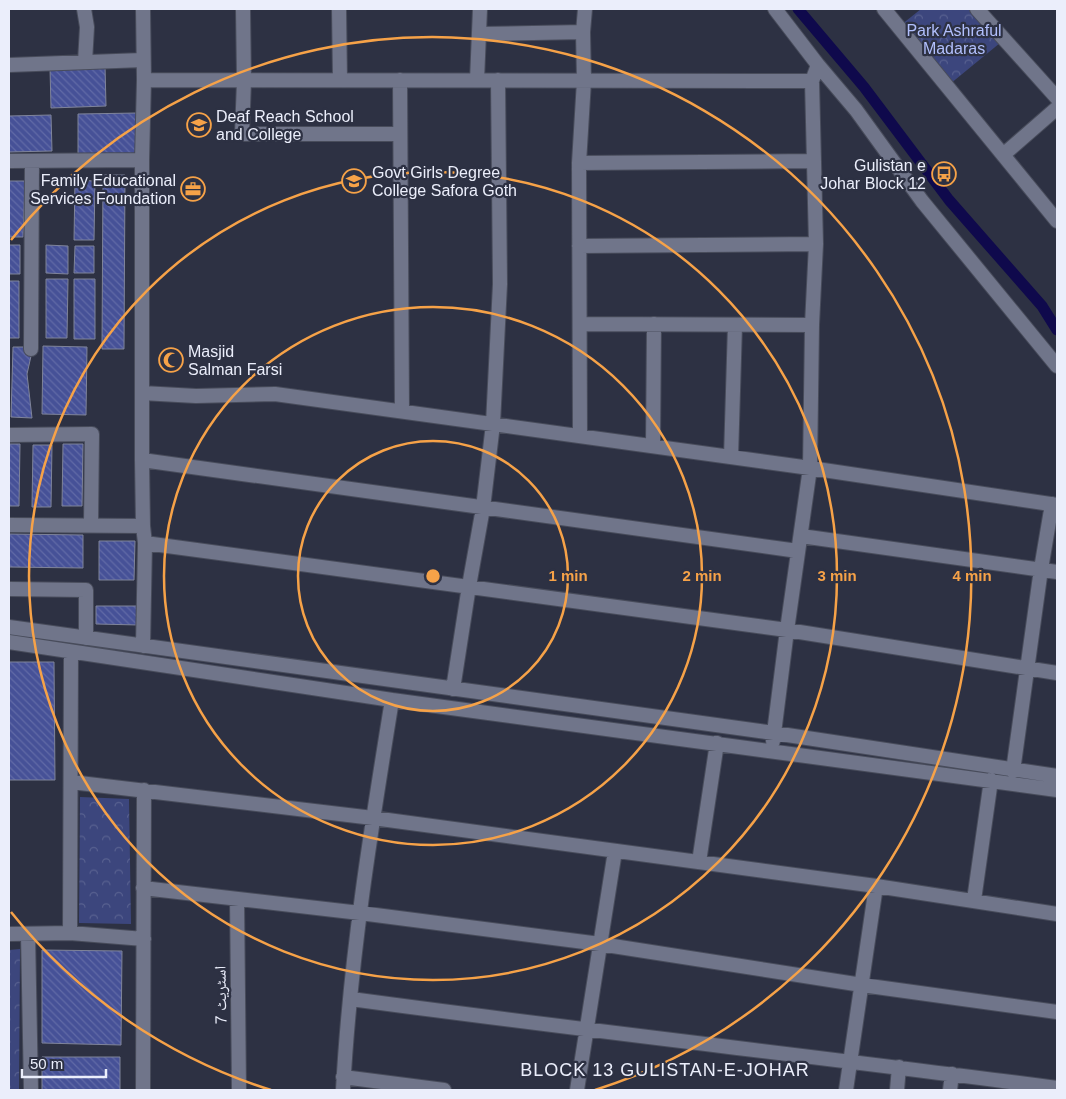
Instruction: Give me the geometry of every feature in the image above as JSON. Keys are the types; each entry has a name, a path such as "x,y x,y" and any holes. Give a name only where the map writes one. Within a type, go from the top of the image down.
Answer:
{"street":[{"path":"84,9 87,27 85,62"},
{"path":"143,9 142,460 145,543 143,646"},
{"path":"243,9 244,81 242,134 400,134"},
{"path":"339,9 340,80"},
{"path":"477,80 480,9"},
{"path":"580,436 579,163 584,81 583,32 585,9"},
{"path":"775,9 856,110 922,201 1057,366"},
{"path":"884,9 1057,221"},
{"path":"976,9 1057,98"},
{"path":"479,34 583,32"},
{"path":"9,65 143,60"},
{"path":"772,751 810,468 812,325 816,244 812,81 818,65"},
{"path":"144,80 812,81"},
{"path":"400,80 402,410"},
{"path":"453,689 483,508 493,424 500,284 498,80"},
{"path":"1003,155 1057,108"},
{"path":"9,161 142,160"},
{"path":"31,349 32,161"},
{"path":"579,163 814,161"},
{"path":"579,246 816,244"},
{"path":"580,324 812,325"},
{"path":"653,446 654,324"},
{"path":"731,457 735,325"},
{"path":"142,393 196,396 275,394 402,410 1055,504 1041,569 1013,770"},
{"path":"9,434 92,434 91,525"},
{"path":"142,460 798,551"},
{"path":"9,525 143,526"},
{"path":"801,536 1057,572"},
{"path":"145,543 787,630 1057,673"},
{"path":"9,589 86,590 86,638"},
{"path":"9,627 774,733 1057,776"},
{"path":"9,642 392,700 1057,790"},
{"path":"70,933 71,652"},
{"path":"512,716 514,698"},
{"path":"392,700 372,818 360,913 343,1084 436,1090"},
{"path":"699,862 717,743"},
{"path":"974,900 991,780"},
{"path":"71,782 372,818 876,886 1057,914"},
{"path":"143,1090 144,790"},
{"path":"577,1090 615,851"},
{"path":"846,1090 876,886"},
{"path":"143,888 360,913 600,944 862,985 1057,1012"},
{"name":"اسٹریٹ 7","path":"237,899 239,1090"},
{"path":"9,934 70,933 144,939"},
{"path":"28,934 31,1090"},
{"path":"351,999 586,1031 952,1074 1001,1085 1057,1088"},
{"path":"897,1090 899,1067"},
{"path":"950,1090 952,1074"}],"green space":[{"name":"Park Ashraful Madaras","path":"921,9 971,9 1000,43 950,84 901,25"},
{"path":"80,797 129,799 131,924 79,923"},
{"path":"20,949 19,1090 9,1090 9,950"}],"building":[{"path":"105,66 106,106 51,108 50,68"},
{"path":"137,113 137,155 78,154 78,114"},
{"path":"51,115 52,151 9,152 9,116"},
{"path":"103,175 125,175 124,349 102,349"},
{"path":"75,180 95,181 94,240 74,240"},
{"path":"9,181 25,181 23,237 9,237"},
{"path":"9,245 20,245 20,274 9,274"},
{"path":"46,245 68,246 68,274 46,273"},
{"path":"75,246 94,246 94,273 74,273"},
{"path":"46,279 68,279 67,338 46,338"},
{"path":"74,279 95,279 95,339 74,339"},
{"path":"9,281 19,281 19,338 9,338"},
{"path":"43,346 87,347 86,415 42,414"},
{"path":"13,347 33,347 27,374 32,418 11,417"},
{"path":"9,444 20,444 19,506 9,506"},
{"path":"63,444 83,444 82,506 62,506"},
{"path":"33,445 52,445 51,507 32,507"},
{"path":"9,534 83,535 83,568 9,567"},
{"path":"99,541 135,541 134,580 99,580"},
{"path":"96,606 139,606 139,625 96,624"},
{"path":"9,662 54,662 55,780 9,780"},
{"path":"42,950 122,951 121,1045 42,1043"},
{"path":"42,1057 120,1057 120,1090 42,1090"}],"waterway":[{"path":"798,9 864,87 949,200 1042,306 1057,330"}],"place":[{"name":"Deaf Reach School and College","path":"199,125"},
{"name":"Gulistan e Johar Block 12","path":"944,174"},
{"name":"Govt Girls Degree College Safora Goth","path":"354,181"},
{"name":"Family Educational Services Foundation","path":"193,189"},
{"name":"Masjid Salman Farsi","path":"171,360"}],"district":[{"name":"BLOCK 13 GULISTAN-E-JOHAR","path":"665,1070"}]}
